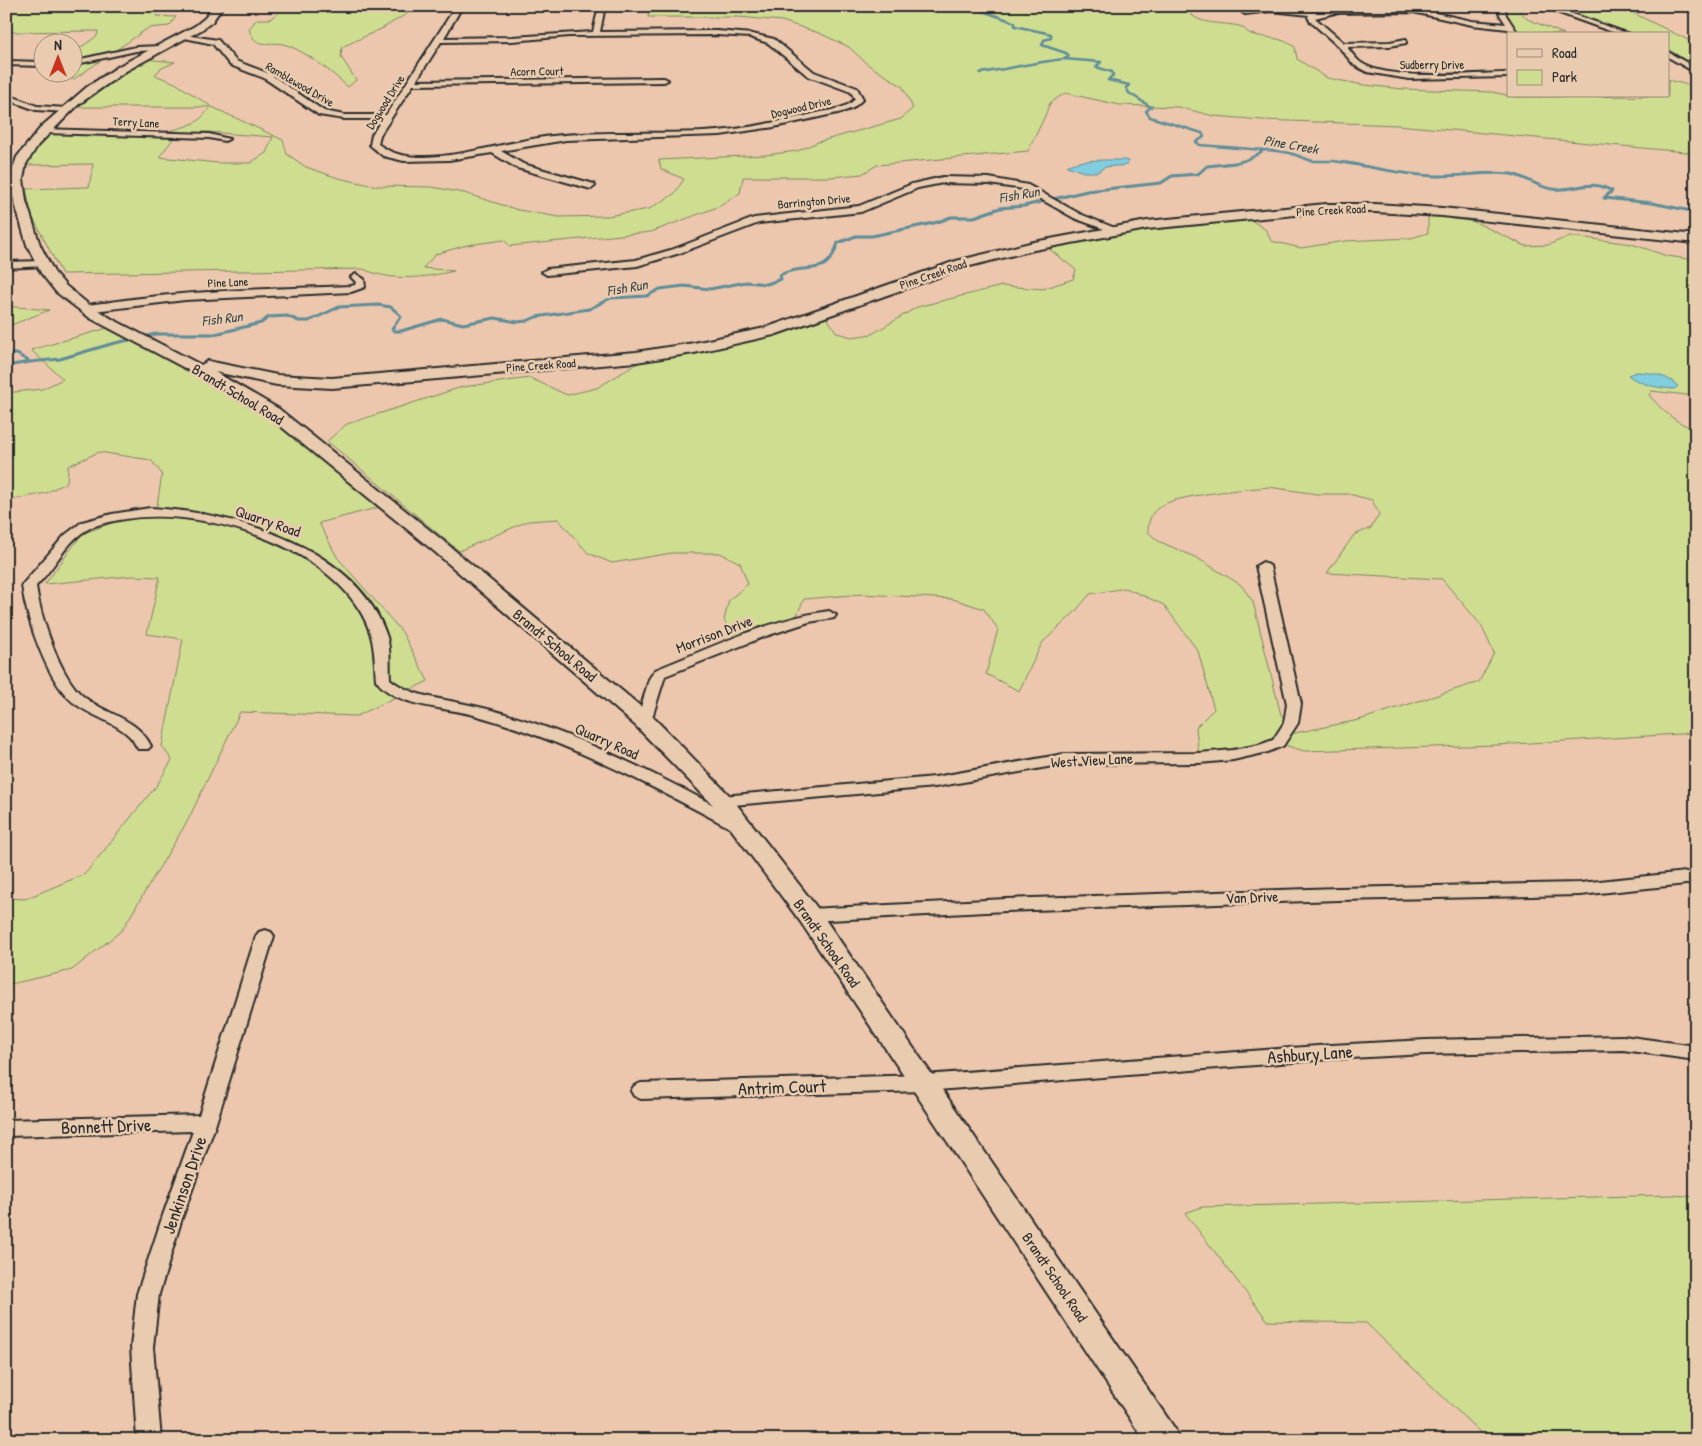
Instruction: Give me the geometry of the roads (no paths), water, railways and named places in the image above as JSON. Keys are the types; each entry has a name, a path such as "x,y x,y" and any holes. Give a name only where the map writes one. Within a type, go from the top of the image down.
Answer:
{"street":[{"name":"Brandt School Road","path":"218,6 209,20 184,37 111,75 66,110 44,131 23,158 18,175 18,194 25,221 42,264 61,289 86,309 273,412 434,542 644,721 722,801 809,915 1163,1440"},
{"path":"596,34 602,6"},
{"path":"1503,6 1501,7 1503,15 1513,30"},
{"path":"1543,6 1620,32"},
{"path":"1683,6 1696,11"},
{"path":"439,40 459,8"},
{"path":"1245,12 1291,11 1315,14 1336,10 1413,10 1513,30"},
{"name":"Sudberry Drive","path":"1315,14 1311,17 1312,20 1342,45 1362,67 1395,75 1507,75"},
{"name":"Dogwood Drive","path":"717,33 758,37 775,44 810,74 854,90 859,99 850,106 839,110 786,123 737,131 575,137 544,140 435,159 393,156 383,153 374,145 376,135 439,40 495,40 596,34 717,33"},
{"name":"Ramblewood Drive","path":"184,37 215,42 233,63 270,78 328,115 388,117"},
{"path":"1342,45 1390,44 1404,41"},
{"path":"82,61 136,49 161,48"},
{"path":"1670,55 1696,70"},
{"path":"6,63 32,64"},
{"name":"Acorn Court","path":"410,83 664,80"},
{"path":"6,96 36,108 66,110"},
{"name":"Terry Lane","path":"44,131 209,136 225,139"},
{"path":"493,150 520,166 591,186"},
{"name":"Barrington Drive","path":"547,272 637,263 692,245 757,220 861,209 915,186 943,180 994,181 1025,187 1077,216 1114,230"},
{"name":"Pine Creek Road","path":"178,358 277,380 332,384 421,374 636,357 712,345 768,332 821,315 961,264 1025,248 1146,225 1326,208 1442,212 1696,239"},
{"name":"Barrington Drive","path":"1077,216 1081,223 1094,234"},
{"path":"6,264 42,264"},
{"name":"Pine Lane","path":"86,309 132,301 351,289 360,287 361,281 356,277"},
{"name":"Quarry Road","path":"143,746 141,741 130,730 74,696 59,676 51,661 31,606 29,585 39,575 57,550 70,537 87,525 130,514 164,512 231,525 278,539 301,550 318,562 354,594 367,610 381,642 383,680 396,690 414,698 500,717 585,747 741,827"},
{"name":"West View Lane","path":"722,801 797,792 935,782 1064,759 1199,758 1233,755 1263,749 1278,743 1291,723 1294,704 1263,566"},
{"name":"Morrison Drive","path":"644,721 656,679 660,674 778,628 807,618 829,615"},
{"name":"Van Drive","path":"809,915 1153,900 1580,889 1696,877"},
{"name":"Jenkinson Drive","path":"149,1440 142,1347 147,1301 172,1218 206,1123 265,936"},
{"name":"Ashbury Lane","path":"924,1083 1331,1052 1426,1047 1623,1043 1696,1053"},
{"name":"Antrim Court","path":"641,1092 924,1083"},
{"name":"Bonnett Drive","path":"6,1128 206,1123"}],"water":[{"path":"1086,161 1128,161 1127,165 1107,167 1098,172 1084,172 1067,166"},
{"path":"1636,372 1659,375 1678,386 1674,389 1644,384 1628,375"}],"waterway":[{"name":"Pine Creek","path":"979,6 984,8 980,10 1011,21 1015,23 1015,26 1051,34 1051,38 1044,40 1042,45 1066,53 1069,56 1064,59"},
{"path":"980,73 1064,59"},
{"name":"Pine Creek","path":"1064,59 1101,62 1096,67 1112,72 1113,75 1108,80 1129,85 1126,88 1129,93 1151,107 1146,111 1150,117 1202,133 1204,137 1196,142 1200,145 1277,151 1290,153 1312,161 1355,164"},
{"name":"Fish Run","path":"1235,163 1255,156 1264,150"},
{"name":"Fish Run","path":"30,362 60,359 111,344 156,334 215,334 261,323 269,317 287,316 299,321 309,321 339,307 378,305 391,307 401,316 392,329 394,331 401,331 442,319 463,324 495,318 517,322 527,321 536,317 589,309 611,298 647,296 660,289 684,286 710,289 746,282 767,284 781,279 780,275 790,271 821,266 828,262 838,243 856,236 872,236 938,222 951,217 974,217 1000,208 1024,206 1087,191 1161,183 1172,176 1198,174 1207,166 1235,163"},
{"name":"Fish Run","path":"1224,164 1235,163"},
{"name":"Pine Creek","path":"1347,163 1423,175 1511,174 1553,189 1597,185 1612,191 1604,198 1652,203 1696,212"},
{"name":"Fish Run","path":"6,354 17,354 30,362"},
{"path":"6,366 30,362"}]}
